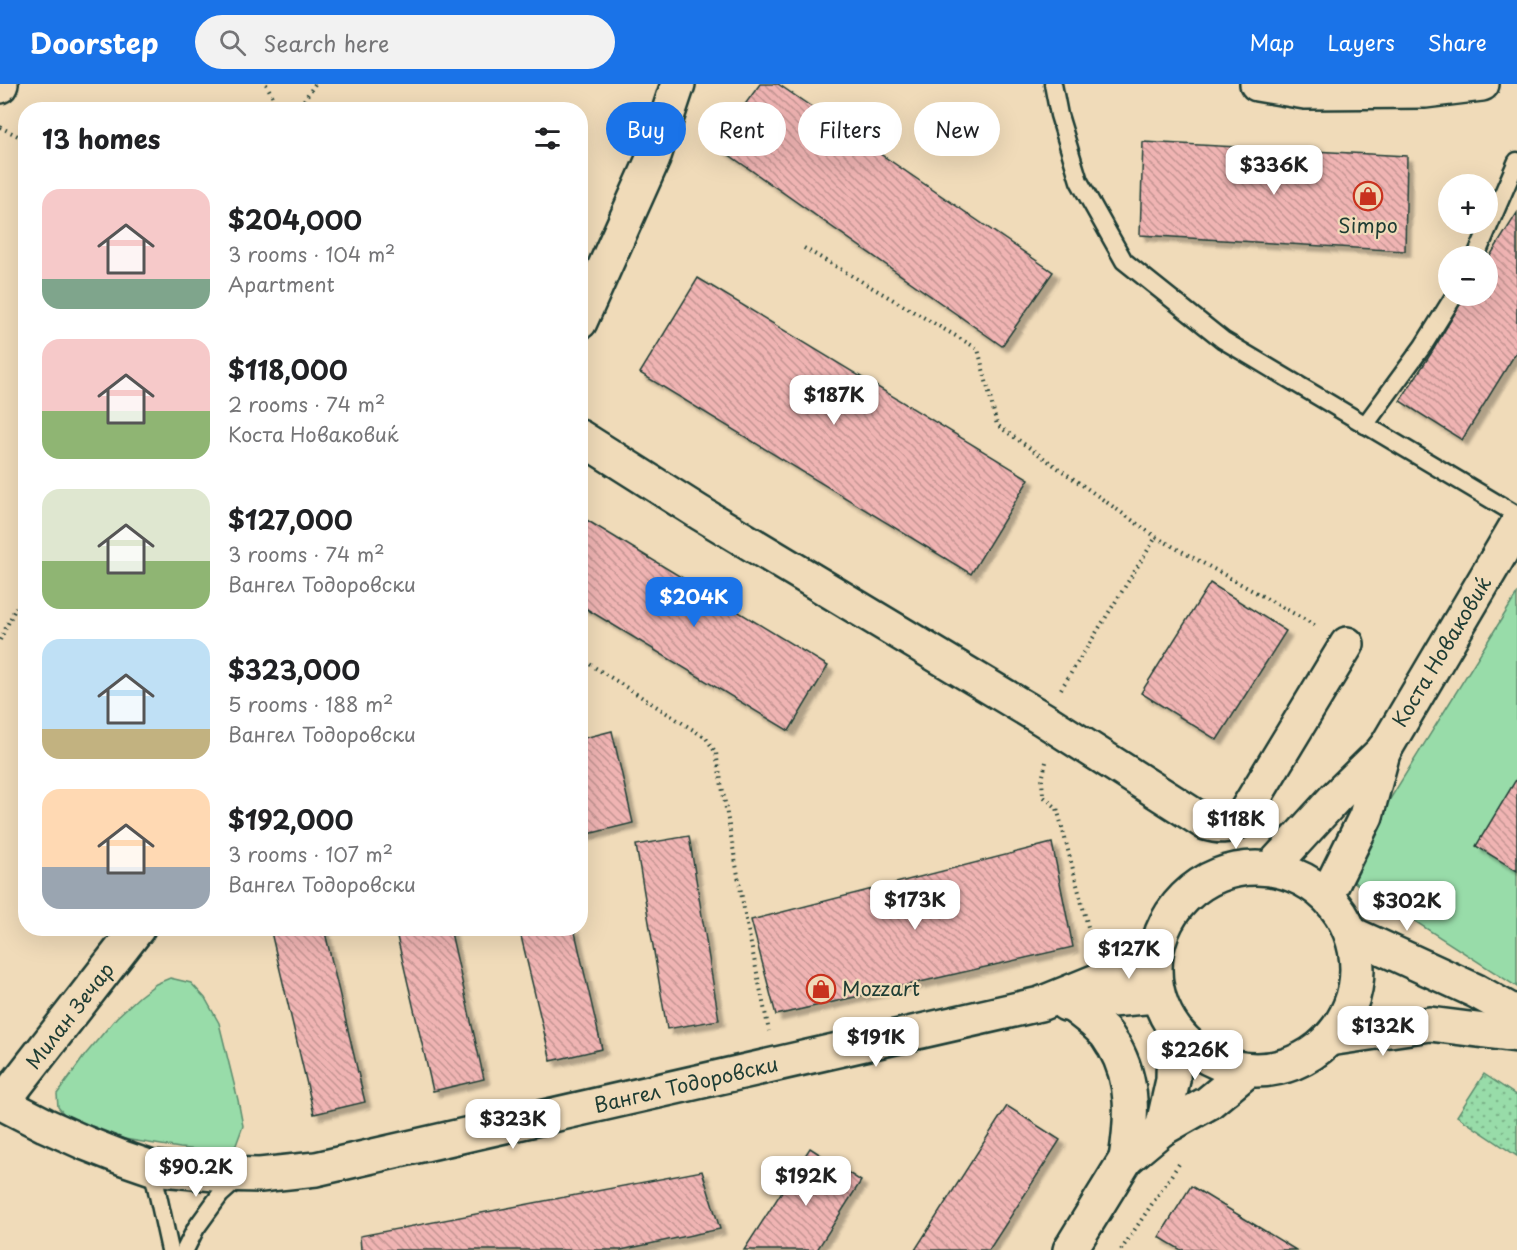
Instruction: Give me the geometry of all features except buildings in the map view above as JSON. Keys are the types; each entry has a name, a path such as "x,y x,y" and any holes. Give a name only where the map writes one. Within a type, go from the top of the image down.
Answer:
{"street":[{"path":"588,304 652,159 678,84"},
{"path":"1257,84 1305,92 1425,91 1482,84"},
{"path":"588,441 700,513 1049,723 1214,826 1232,825 1240,821 1347,644"},
{"name":"Коста Новаковиќ","path":"1271,868 1384,749 1517,525"},
{"name":"Коста Новаковиќ","path":"1327,895 1366,816 1384,749"},
{"path":"1271,868 1301,877 1327,895 1341,913 1352,934 1357,957 1357,979 1345,1022 1329,1039 1312,1053 1292,1063 1271,1069 1248,1070 1207,1059 1174,1031 1156,996 1153,958 1166,919 1192,888 1230,869 1271,868"},
{"path":"1352,934 1476,991 1517,1014"},
{"name":"Милан Зечар","path":"1,1102 132,936"},
{"name":"Вангел Тодоровски","path":"1056,1004 1153,958"},
{"name":"Вангел Тодоровски","path":"1,1102 85,1143 152,1168 215,1174 260,1175 316,1169 776,1064 1056,1004 1156,996"},
{"path":"1056,1004 1105,1032 1122,1059 1130,1096 1131,1123 1126,1159"},
{"path":"1329,1039 1430,1024 1517,1035"},
{"path":"1162,1129 1173,1080 1174,1031"},
{"path":"1070,1250 1126,1159 1162,1129 1208,1103 1248,1070"}],"lane":[{"path":"1053,84 1059,115 1079,181 1124,261 1223,340 1517,515"},
{"path":"1480,246 1517,161"},
{"path":"1365,424 1423,346 1448,306"},
{"path":"152,1168 170,1250"},
{"path":"185,1250 196,1228 219,1195 243,1175"}],"path":[{"path":"266,84 276,102"},
{"path":"303,102 315,84"},
{"path":"0,127 18,136"},
{"path":"804,248 978,349 997,424 1156,537 1347,644"},
{"path":"1094,948 1058,808 1043,796 1042,780 1049,723 1156,537"},
{"path":"0,640 16,607"},
{"path":"588,663 706,738 716,753 746,920 776,1064"},
{"path":"1121,1250 1187,1152"}],"green space":[{"path":"1517,594 1517,987 1343,875"},
{"path":"170,978 191,983 205,998 219,1023 243,1126 236,1145 225,1153 118,1138 69,1120 58,1107 57,1094 85,1055 117,1017 156,984"},
{"path":"1484,1074 1517,1096 1517,1156 1457,1116"}],"place":[{"name":"Simpo","path":"1368,196"},
{"name":"Mozzart","path":"821,989"}]}
